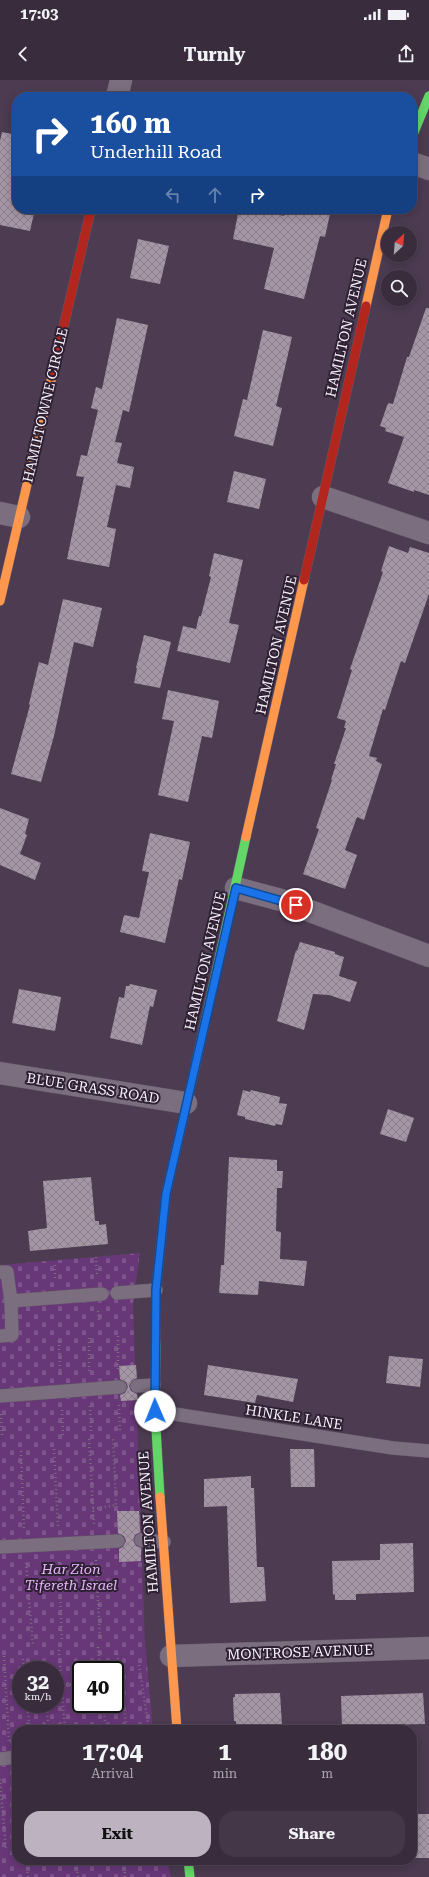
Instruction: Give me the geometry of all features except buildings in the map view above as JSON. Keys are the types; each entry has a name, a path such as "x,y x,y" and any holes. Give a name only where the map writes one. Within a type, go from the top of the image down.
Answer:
{"street":[{"path":"417,125 429,96"},
{"path":"417,165 429,169"},
{"name":"HAMILTOWNE CIRCLE","path":"0,601 9,515 90,214"},
{"name":"HAMILTON AVENUE","path":"177,1725 164,1542 157,1466 154,1385 156,1290 166,1194 387,214"},
{"path":"323,498 429,533"},
{"path":"236,888 281,900 429,956"},
{"name":"BLUE GRASS ROAD","path":"0,1073 186,1103"},
{"name":"MONTROSE AVENUE","path":"171,1656 429,1648"},
{"path":"189,1865 190,1877"}],"lane":[{"path":"0,1272 7,1272 11,1301 12,1335 0,1336"},
{"path":"117,1293 156,1290"},
{"path":"11,1301 102,1294"},
{"path":"137,1386 154,1385"},
{"path":"0,1396 120,1387"},
{"name":"HINKLE LANE","path":"155,1411 392,1448 429,1451"},
{"path":"141,1540 164,1542"},
{"path":"0,1547 118,1541"}],"path":[{"path":"0,1396 2,1438"},
{"path":"93,1509 116,1505 113,1437"},
{"path":"98,1647 99,1661"},
{"path":"59,1650 60,1661"},
{"path":"117,1654 126,1725"},
{"path":"4,1656 9,1758"},
{"path":"139,1665 148,1725"},
{"path":"64,1708 66,1725"},
{"path":"28,1713 29,1725"},
{"path":"47,1713 48,1725"},
{"path":"104,1713 105,1725"},
{"path":"0,1779 6,1850"},
{"path":"27,1865 28,1877"},
{"path":"77,1865 78,1877"},
{"path":"124,1865 125,1877"}],"green space":[{"name":"Har Zion Tifereth Israel","path":"140,1253 133,1304 145,1642 153,1725 12,1725 12,1865 168,1865 171,1877 0,1877 0,1265"}],"traffic: fast":[{"path":"417,125 429,96"},
{"path":"194,1072 246,837"},
{"path":"156,1342 155,1411 160,1497"},
{"path":"189,1865 190,1877"}],"traffic: slow":[{"path":"366,306 387,214"},
{"path":"0,601 53,372"},
{"path":"246,837 304,580"},
{"path":"160,1497 177,1725"}],"traffic: jam":[{"path":"53,372 90,214"},
{"path":"304,580 366,306"},
{"path":"156,1342 156,1290 166,1194 194,1072"}],"route":[{"path":"155,1411 154,1369 156,1290 166,1194 236,888 296,905"}]}
